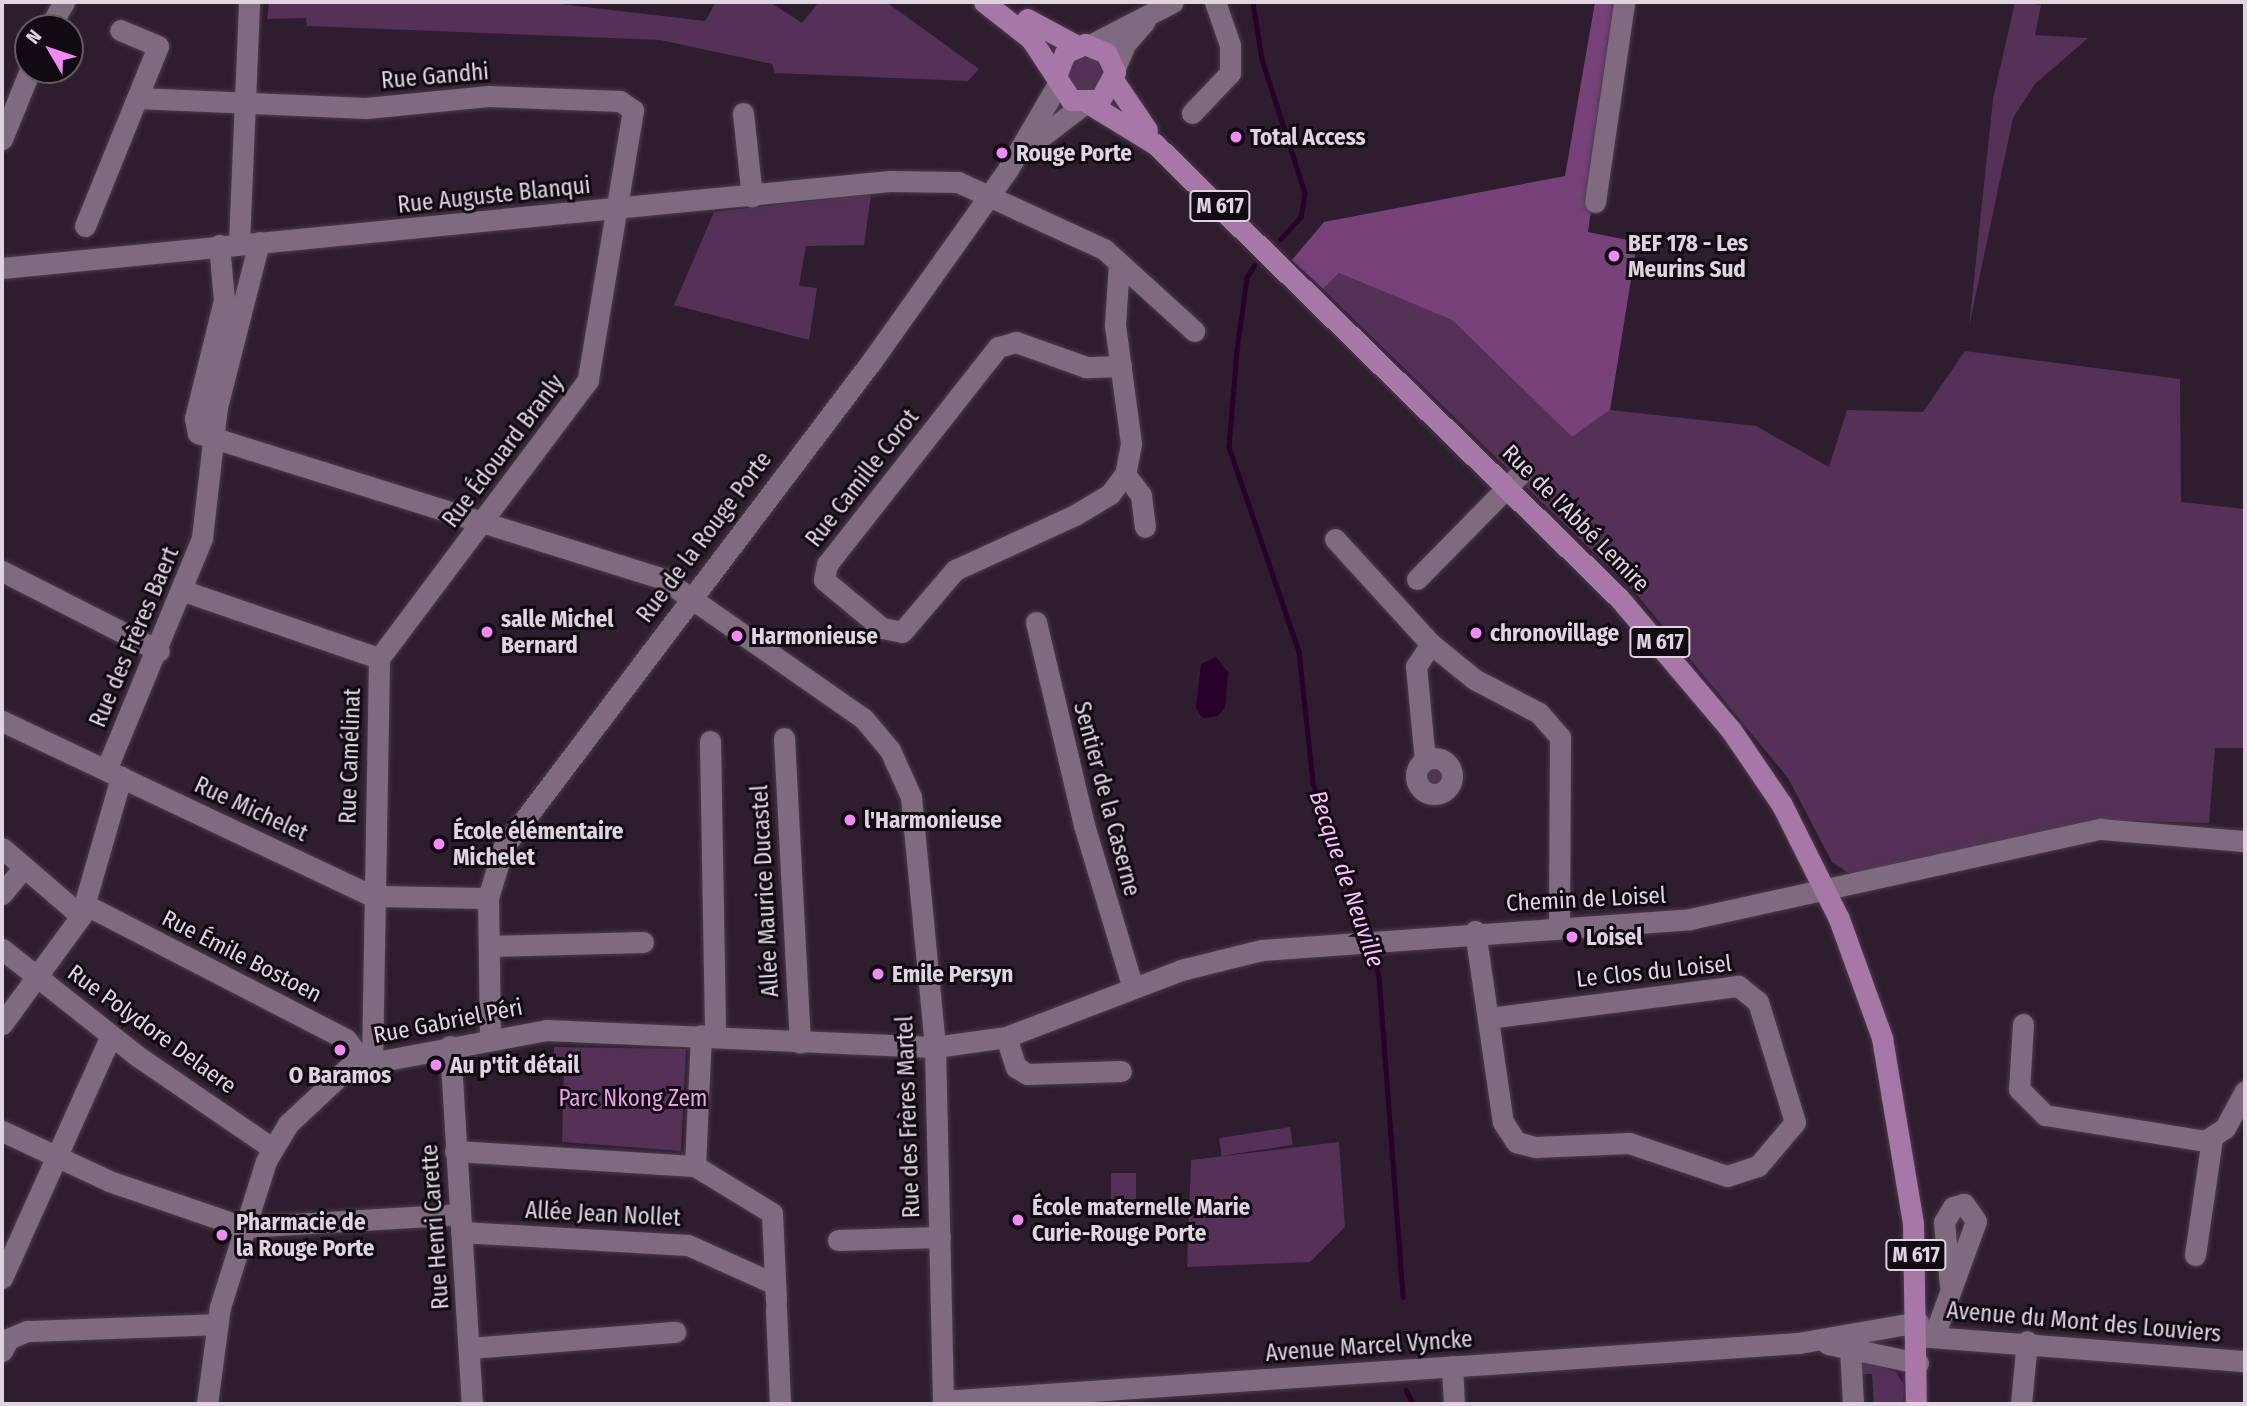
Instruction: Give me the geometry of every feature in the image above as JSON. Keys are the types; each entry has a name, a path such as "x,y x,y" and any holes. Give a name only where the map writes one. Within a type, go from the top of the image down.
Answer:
{"main road":[{"name":"Rue de l'Abbé Lemire","path":"984,2 1031,39 1057,80 1086,104 1155,144 1284,269 1347,344 1510,484 1702,712 1765,799 1820,891 1893,1108 1912,1213 1923,1331 1916,1404"},
{"name":"Rue de l'Abbé Lemire","path":"1004,2 1050,37 1106,53 1115,75 1155,144"},
{"path":"1057,80 1060,59 1083,45"},
{"path":"1086,104 1103,98 1115,75"}],"street":[{"path":"211,438 194,424 239,243 249,2"},
{"path":"1192,113 1230,73 1230,45 1214,2"},
{"path":"1595,202 1624,2"},
{"path":"1083,45 1167,5"},
{"path":"1115,75 1128,38 1167,5"},
{"path":"85,226 158,46 120,30"},
{"name":"Rue de la Rouge Porte","path":"490,1037 488,898 507,842 1008,169 1057,80"},
{"path":"2,139 24,84"},
{"name":"Rue Gandhi","path":"137,98 366,108 488,96 626,102 634,116 620,210"},
{"name":"Rue de la Rouge Porte","path":"1008,169 1086,104"},
{"path":"743,113 752,197"},
{"name":"Rue Auguste Blanqui","path":"2,268 239,243 620,210 890,181 967,183 990,193 1026,218 1104,248 1194,331"},
{"name":"Rue Édouard Branly","path":"379,658 588,380 620,210"},
{"name":"Rue des Frères Baert","path":"2,1024 84,910 114,774 202,538 211,438 239,243"},
{"path":"1119,264 1115,316 1131,444 1125,474 1141,495 1145,527"},
{"name":"Rue Camille Corot","path":"1121,366 1086,366 1021,343 998,347 827,564 824,580 882,628 902,632 955,570 1075,515 1111,494 1125,474"},
{"name":"Rue des Frères Martel","path":"211,438 641,570 692,595 863,719 900,768 912,808 935,1047 943,1403"},
{"path":"1417,579 1510,484"},
{"path":"1335,539 1431,644 1474,679 1539,713 1560,737 1559,927"},
{"path":"2,571 159,651"},
{"name":"Rue Camélinat","path":"184,591 379,658 368,1063"},
{"name":"Sentier de la Caserne","path":"1036,622 1084,825 1133,988"},
{"path":"1425,761 1416,666 1431,644"},
{"name":"Rue Michelet","path":"2,721 372,895 488,898"},
{"name":"Allée Maurice Ducastel","path":"784,737 800,1043"},
{"path":"695,1166 708,1036 710,741"},
{"name":"Chemin de Loisel","path":"935,1047 1006,1037 1133,988 1238,955 1387,937 1672,922 2101,829 2245,841"},
{"name":"Rue Émile Bostoen","path":"2,848 84,910 346,1039 368,1063"},
{"path":"2,894 24,867"},
{"name":"Le Clos du Loisel","path":"1475,931 1503,1122 1522,1145 1629,1143 1727,1176 1758,1166 1795,1122 1758,1002 1738,985 1489,1017"},
{"path":"490,946 643,942"},
{"name":"Rue Polydore Delaere","path":"2,949 111,1035 272,1148"},
{"path":"2023,1024 2017,1083 2039,1112 2212,1139"},
{"name":"Rue Gabriel Péri","path":"207,1404 217,1324 243,1227 272,1148 332,1078 368,1063 490,1037 589,1029 800,1043 935,1047"},
{"path":"2,1278 111,1035"},
{"path":"1006,1037 1016,1067 1027,1074 1121,1071"},
{"name":"Rue Henri Carette","path":"450,1046 472,1404"},
{"path":"2194,1255 2212,1139 2231,1120 2245,1091"},
{"path":"2,1131 55,1158 243,1227"},
{"path":"455,1152 695,1166 772,1213 780,1404"},
{"name":"Allée Jean Nollet","path":"243,1227 460,1223 688,1245 776,1298"},
{"path":"838,1240 940,1237"},
{"path":"1923,1331 1950,1285"},
{"path":"5,1337 217,1324"},
{"name":"Avenue du Mont des Louviers","path":"1923,1331 2245,1362"},
{"name":"Avenue Marcel Vyncke","path":"943,1403 1798,1343 1923,1331"},
{"path":"470,1348 675,1332"},
{"path":"2021,1404 2027,1341"},
{"name":"Avenue Marcel Vyncke","path":"1798,1343 1850,1348 1918,1363"},
{"path":"1850,1348 1853,1404"},
{"path":"1452,1366 1454,1404"}],"green space":[{"path":"269,2 543,2 705,21 716,2 770,2 802,23 819,2 886,2 979,69 968,81 775,73 772,64 660,40 307,26 306,18 267,19"},
{"path":"2015,2 2041,5 2035,35 2088,38 2035,84 2013,118 1969,327 1993,99"},
{"path":"1085,57 1097,62 1102,74 1097,86 1085,91 1073,86 1068,74 1073,62"},
{"path":"871,194 864,245 806,246 799,286 817,288 809,340 674,305 714,212"},
{"path":"1339,273 1452,320 1572,437 1610,410 1756,426 1829,467 1847,410 1923,412 1965,351 2180,379 2181,502 2245,509 2245,748 2215,748 2209,823 2102,820 1852,875 1832,862 1788,778 1638,596 1323,289"},
{"path":"1429,767 1437,767 1443,777 1437,787 1429,787 1423,781 1423,773"},
{"name":"Parc Nkong Zem","path":"554,1047 686,1049 681,1151 562,1142 564,1071 553,1070"},
{"path":"1290,1127 1293,1145 1222,1156 1219,1138"},
{"path":"1339,1142 1345,1227 1310,1262 1187,1267 1191,1160"},
{"path":"1111,1173 1136,1173 1136,1216 1111,1216"},
{"path":"1859,1359 1896,1372 1904,1385 1903,1404 1874,1404 1872,1374 1860,1374"}],"shaded area":[{"path":"1595,2 1620,2 1588,232 1637,242 1610,410 1572,437 1452,320 1339,273 1323,289 1292,260 1324,222 1565,176"},
{"path":"1216,657 1228,672 1225,707 1218,716 1203,718 1196,709 1201,664"}],"waterway":[{"name":"Becque de Neuville","path":"1253,2 1262,59 1305,193 1301,217 1281,239"},
{"name":"Becque de Neuville","path":"1255,265 1247,278 1237,351 1229,447 1299,651 1313,783 1366,935"},
{"name":"Becque de Neuville","path":"1370,947 1379,976 1403,1297"},
{"name":"Becque de Neuville","path":"1406,1390 1413,1404"}],"place":[{"name":"Total Access","path":"1236,137"},
{"name":"Rouge Porte","path":"1002,153"},
{"name":"BEF 178 - Les Meurins Sud","path":"1614,256"},
{"name":"salle Michel Bernard","path":"487,632"},
{"name":"chronovillage","path":"1476,633"},
{"name":"Harmonieuse","path":"737,636"},
{"name":"l'Harmonieuse","path":"850,820"},
{"name":"École élémentaire Michelet","path":"439,844"},
{"name":"Loisel","path":"1572,937"},
{"name":"Emile Persyn","path":"878,974"},
{"name":"O Baramos","path":"340,1050"},
{"name":"Au p'tit détail","path":"436,1065"},
{"name":"École maternelle Marie Curie-Rouge Porte","path":"1018,1220"},
{"name":"Pharmacie de la Rouge Porte","path":"222,1235"}]}
